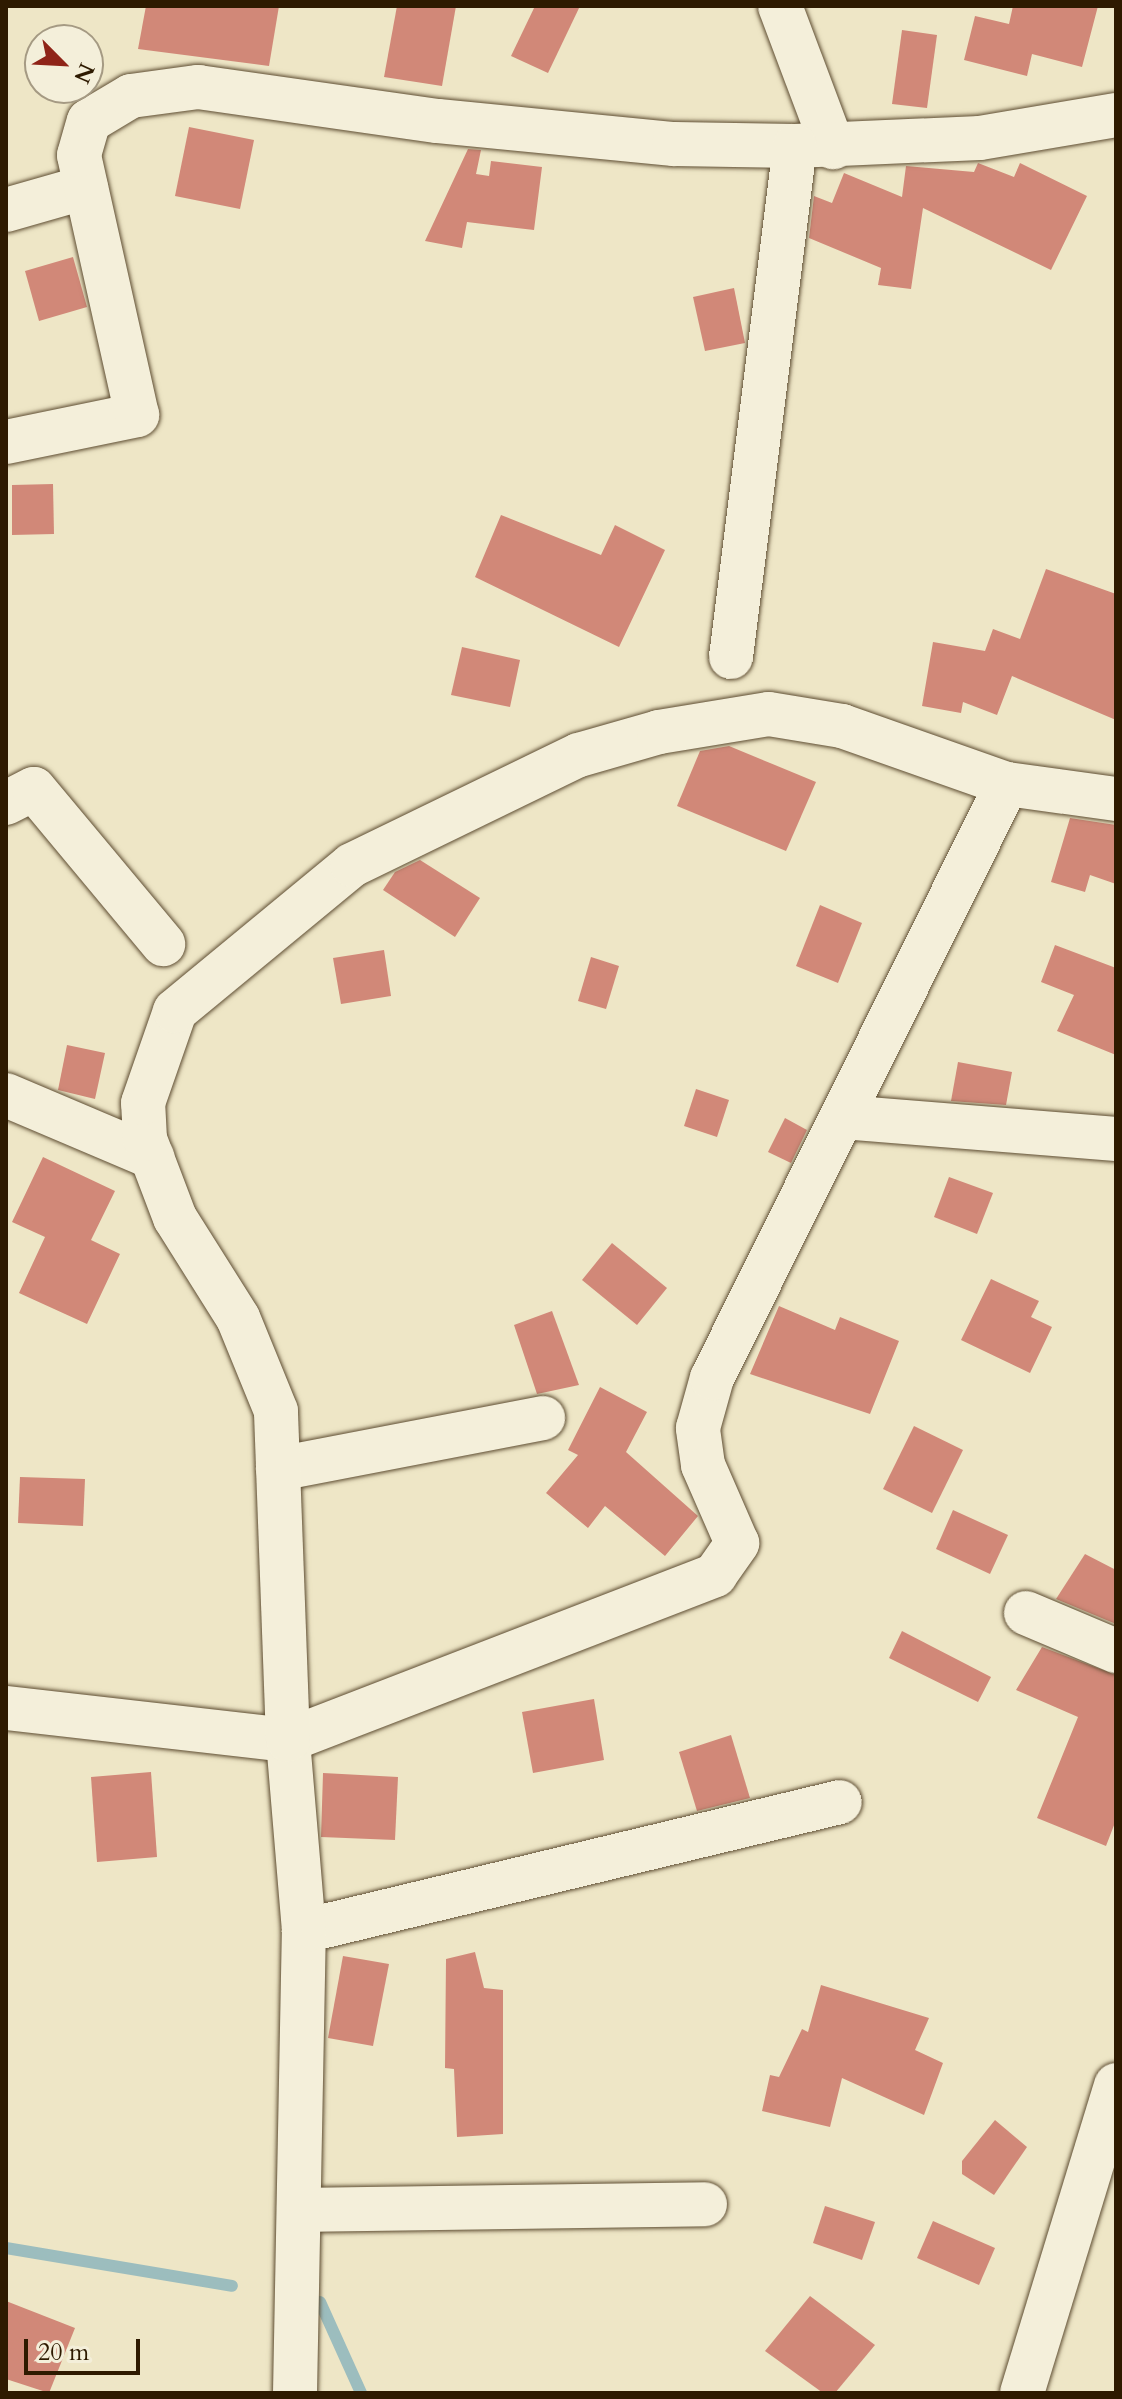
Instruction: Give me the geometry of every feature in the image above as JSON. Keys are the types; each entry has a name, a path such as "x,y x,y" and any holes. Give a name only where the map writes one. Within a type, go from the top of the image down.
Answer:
{"street":[{"path":"731,657 814,147 780,6"},
{"path":"6,442 137,415 79,155 89,121 131,96 198,87 453,122 674,144 814,147 980,138 1116,115"},
{"path":"6,210 86,187"},
{"path":"295,2393 304,1931 288,1740 276,1411 238,1318 175,1218 152,1157 143,1103 155,1049 175,1011 227,961 352,865 579,755 659,732 769,714 842,726 1007,784 1116,799"},
{"path":"6,1708 288,1740 715,1575 730,1560 737,1543 703,1465 698,1428 712,1378 1007,784"},
{"path":"6,803 34,789 163,944"},
{"path":"6,1095 152,1157"},
{"path":"843,1117 1116,1139"},
{"path":"278,1469 543,1418"},
{"path":"1026,1613 1116,1651"},
{"path":"304,1931 840,1802"},
{"path":"1022,2393 1116,2085"},
{"path":"299,2210 705,2204"}],"building":[{"path":"146,6 279,6 269,66 138,49"},
{"path":"397,6 456,6 442,86 384,77"},
{"path":"535,6 580,6 548,73 511,56"},
{"path":"1013,6 1098,6 1082,67 1032,54 1027,76 964,60 975,16 1009,24"},
{"path":"902,30 937,35 927,108 892,104"},
{"path":"189,127 254,140 240,209 175,196"},
{"path":"468,149 481,150 476,174 489,176 491,161 542,167 534,230 467,222 462,248 425,241"},
{"path":"978,163 1014,177 1020,163 1087,196 1051,270 923,208 911,289 878,285 881,268 809,238 814,196 832,203 844,173 902,197 906,166 974,172"},
{"path":"73,257 87,307 39,321 25,271"},
{"path":"734,288 745,343 705,351 693,297"},
{"path":"53,484 54,534 12,535 12,485"},
{"path":"501,515 601,555 615,525 665,550 619,647 475,577"},
{"path":"1046,569 1116,594 1116,720 1012,676 997,715 963,702 961,713 922,706 933,642 985,651 993,629 1020,639"},
{"path":"462,647 520,660 510,707 451,695"},
{"path":"729,746 816,782 786,851 677,806 700,751"},
{"path":"1070,818 1116,825 1116,884 1090,875 1085,892 1051,882"},
{"path":"420,860 480,898 455,937 383,890 395,872"},
{"path":"820,905 862,923 838,983 796,966"},
{"path":"1055,945 1116,968 1116,1055 1057,1031 1074,995 1041,982"},
{"path":"384,950 391,996 341,1004 333,958"},
{"path":"591,957 619,966 606,1009 578,1001"},
{"path":"67,1045 105,1053 95,1099 58,1090"},
{"path":"958,1062 1012,1072 1006,1105 951,1101"},
{"path":"696,1089 729,1100 717,1137 684,1126"},
{"path":"785,1118 807,1130 791,1163 768,1152"},
{"path":"43,1157 115,1191 91,1240 120,1254 87,1324 19,1293 45,1237 12,1222"},
{"path":"949,1177 993,1193 977,1234 934,1217"},
{"path":"612,1243 667,1288 637,1325 582,1280"},
{"path":"991,1279 1039,1301 1031,1317 1052,1327 1030,1373 961,1340"},
{"path":"779,1306 835,1330 840,1317 899,1341 870,1414 750,1374"},
{"path":"552,1311 579,1385 537,1394 514,1325"},
{"path":"600,1387 647,1412 626,1452 698,1516 665,1556 605,1506 588,1528 546,1493 578,1455 568,1450"},
{"path":"914,1426 963,1450 932,1513 883,1489"},
{"path":"20,1477 85,1479 83,1526 18,1523"},
{"path":"953,1510 1008,1535 990,1574 936,1549"},
{"path":"1085,1554 1116,1570 1116,1624 1056,1599"},
{"path":"902,1631 991,1677 978,1702 889,1658"},
{"path":"1042,1647 1116,1675 1116,1820 1106,1846 1037,1818 1078,1717 1016,1690"},
{"path":"594,1699 604,1760 533,1773 522,1712"},
{"path":"731,1735 750,1798 697,1811 679,1752"},
{"path":"151,1772 157,1857 97,1862 91,1777"},
{"path":"323,1773 398,1777 395,1840 321,1837"},
{"path":"475,1952 484,1988 503,1990 503,2134 457,2137 454,2069 445,2068 446,1959"},
{"path":"343,1956 389,1964 373,2046 328,2038"},
{"path":"821,1985 929,2018 915,2050 943,2063 924,2115 842,2078 830,2127 762,2111 770,2075 779,2077 802,2029 808,2032"},
{"path":"995,2120 1027,2147 994,2195 962,2174 962,2161"},
{"path":"825,2206 875,2222 862,2260 813,2243"},
{"path":"933,2221 995,2248 979,2285 917,2258"},
{"path":"810,2296 875,2345 835,2393 823,2393 765,2351"},
{"path":"6,2301 75,2328 49,2393 6,2379"}],"waterway":[{"path":"6,2248 232,2286"},
{"path":"320,2302 361,2393"}]}
